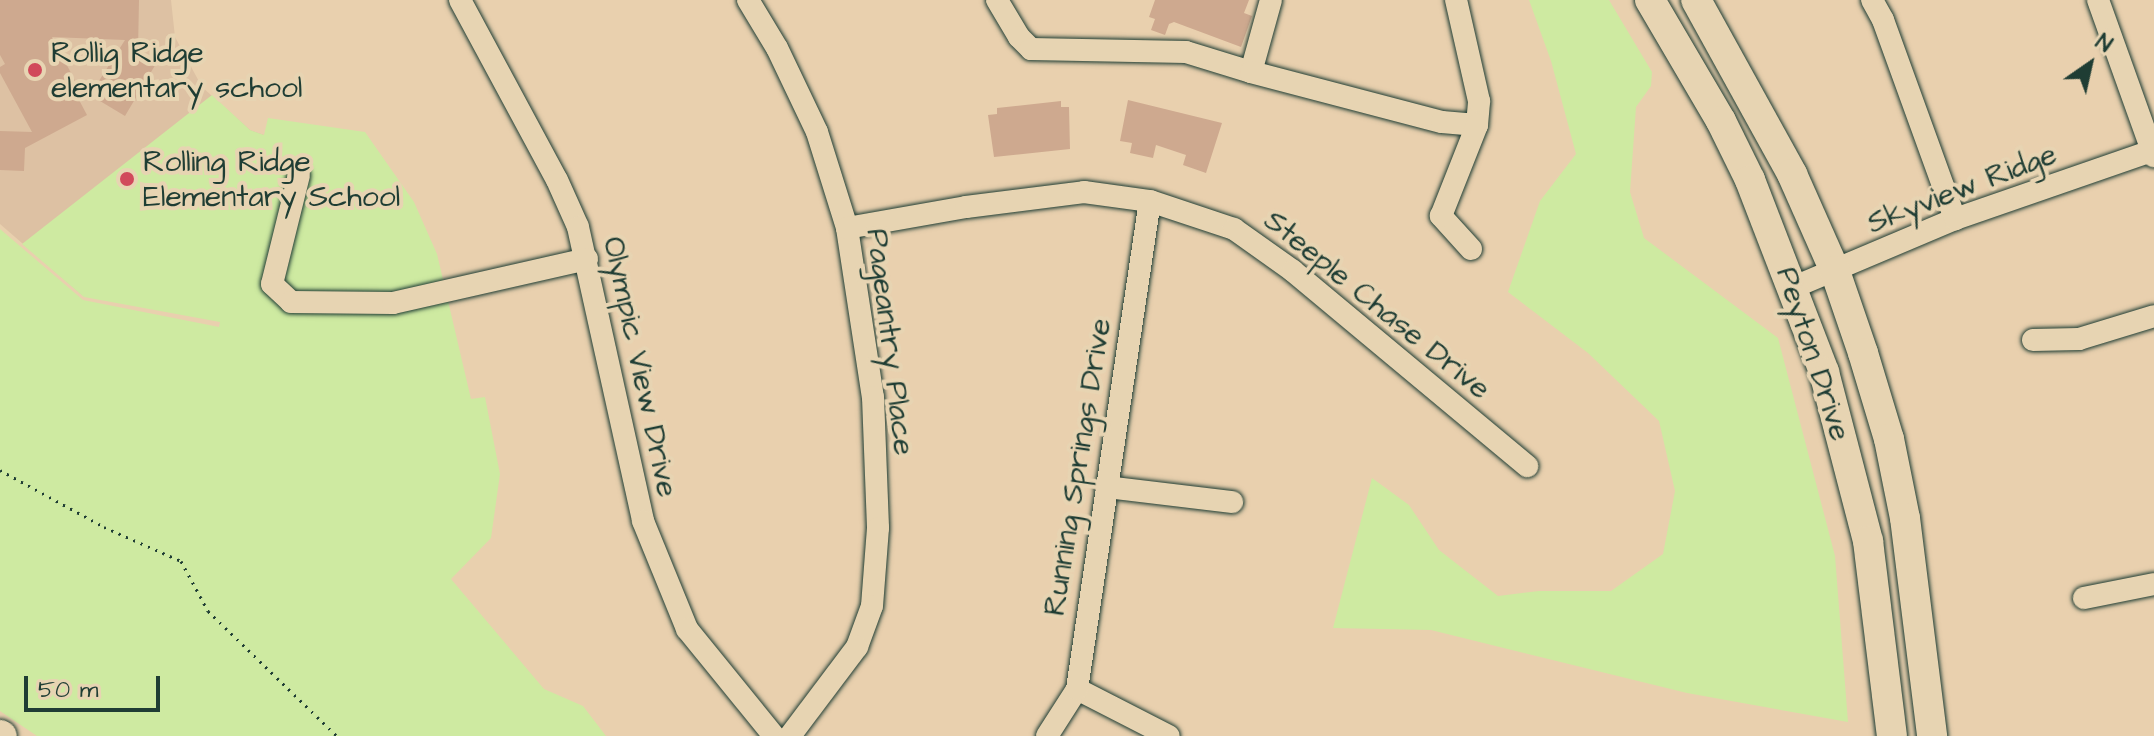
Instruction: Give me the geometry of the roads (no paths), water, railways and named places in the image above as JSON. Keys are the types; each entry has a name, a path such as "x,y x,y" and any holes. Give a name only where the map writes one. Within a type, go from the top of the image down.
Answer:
{"main road":[{"name":"Peyton Drive","path":"1650,0 1727,133 1794,287 1824,372 1868,541 1892,736"},
{"name":"Peyton Drive","path":"1696,0 1792,174 1835,271 1892,452 1918,598 1932,736"}],"street":[{"name":"Olympic View Drive","path":"460,0 557,180 578,227 643,521 687,629 774,736"},
{"name":"Pageantry Place","path":"748,0 777,48 817,132 847,228 873,397 878,528 872,606 857,647 790,736"},
{"path":"997,0 1019,37 1031,49 1186,52 1442,122 1477,125"},
{"path":"1251,72 1271,0"},
{"path":"1456,0 1479,101 1477,125 1441,216 1471,249"},
{"path":"1872,0 1883,20 1955,219"},
{"path":"2098,0 2153,153"},
{"name":"Skyview Ridge","path":"1794,287 1955,219 2153,153"},
{"path":"299,175 272,284 291,302 393,303 587,259"},
{"name":"Steeple Chase Drive","path":"847,228 966,207 1084,192 1150,201 1234,229 1293,271 1527,466"},
{"name":"Running Springs Drive","path":"1047,736 1077,689 1150,201"},
{"path":"2033,340 2079,339 2154,316"},
{"path":"1106,487 1232,502"},
{"path":"2084,598 2154,584"},
{"path":"1077,689 1169,736"}],"place":[{"name":"Rollig Ridge elementary school","path":"35,70"},
{"name":"Rolling Ridge Elementary School","path":"127,179"}]}
